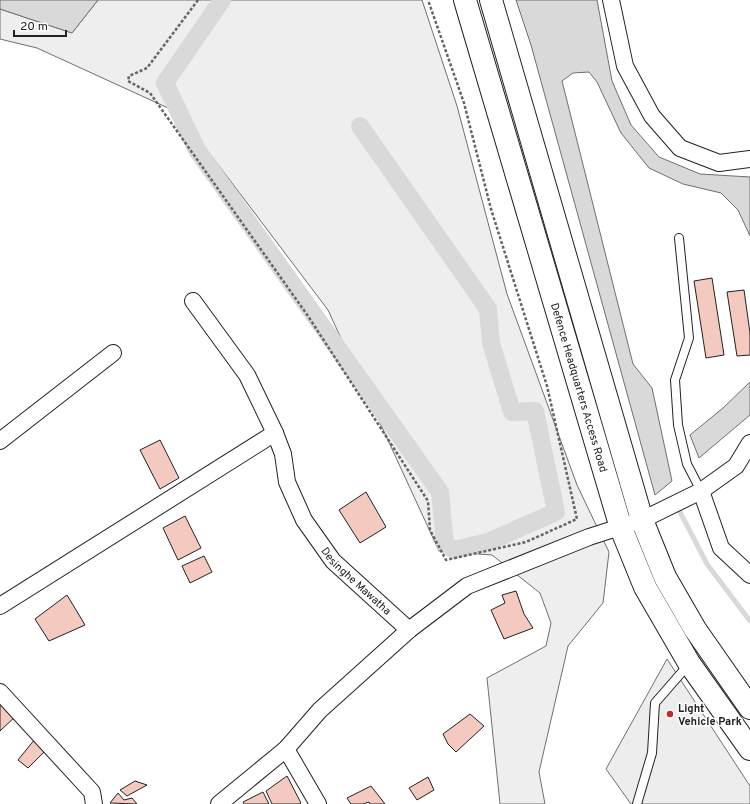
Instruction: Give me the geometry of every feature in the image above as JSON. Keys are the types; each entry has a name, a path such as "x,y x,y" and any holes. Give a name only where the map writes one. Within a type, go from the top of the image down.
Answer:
{"main road":[{"name":"Defence Headquarters Access Road","path":"464,0 621,528 644,587 689,664 750,749"},
{"path":"491,0 642,520 666,577 695,629 750,708"}],"street":[{"path":"611,0 625,66 652,116 680,148 719,163 750,159"},
{"name":"Desinghe Mawatha","path":"193,301 247,375 275,433 283,454 287,482 304,520 333,561 409,630"},
{"path":"0,441 113,353"},
{"path":"0,606 275,433"},
{"path":"219,804 286,749 320,710 409,630 467,586 589,537 621,528 642,520 701,491 736,466 750,443"},
{"path":"701,491 721,548 750,575"},
{"path":"0,692 92,792 94,804"},
{"path":"286,749 318,804"}],"lane":[{"path":"679,238 689,338 675,380 678,424 687,464 701,491"},
{"path":"637,804 652,753 655,703 689,664"}],"path":[{"path":"198,0 147,68 129,76 128,81 150,93 308,316 428,501 430,530 446,560 526,542 577,519 548,386 491,209 464,103 428,0"}],"shaded area":[{"path":"0,0 98,0 72,33 0,9"},
{"path":"98,0 422,0 457,106 507,294 577,485 609,552 603,603 568,646 539,772 545,804 500,804 487,678 546,646 551,623 540,593 492,555 439,551 328,310 179,113 37,48 0,39 0,9 72,33"},
{"path":"516,0 597,0 612,81 631,125 659,157 700,174 750,177 750,236 738,210 721,193 683,184 649,168 621,133 597,82 589,72 573,73 562,81 633,364 652,388 672,481 655,495 531,45"},
{"path":"750,382 750,415 699,458 690,435 723,408"},
{"name":"Light Vehicle Park","path":"667,659 750,786 750,804 631,804 606,769"}],"building":[{"path":"712,278 724,355 706,358 694,281"},
{"path":"744,290 750,333 750,355 737,356 727,292"},
{"path":"160,440 179,478 160,489 140,450"},
{"path":"366,492 386,527 360,543 339,510"},
{"path":"185,516 201,548 178,560 163,528"},
{"path":"204,556 212,572 190,583 182,566"},
{"path":"516,591 524,614 533,628 504,639 491,610 505,603 502,595"},
{"path":"67,595 85,625 49,641 35,619"},
{"path":"0,704 17,715 0,731"},
{"path":"470,714 484,726 456,752 448,744 443,734"},
{"path":"35,739 46,750 28,768 18,760"},
{"path":"287,776 301,803 272,804 266,791"},
{"path":"428,777 434,790 417,800 409,788"},
{"path":"135,781 147,785 127,796 120,790"},
{"path":"371,786 385,804 370,804 369,802 363,804 351,804 347,798"},
{"path":"263,792 269,804 244,804 243,802"},
{"path":"118,793 124,800 132,798 137,804 110,803"}],"waterway":[{"path":"222,0 165,83 197,150 440,492 445,544 454,550 488,542 556,512 535,411 512,412 491,343 488,309 360,126"},
{"path":"679,510 707,564 750,621"}],"place":[{"name":"Light Vehicle Park","path":"670,714"}]}
